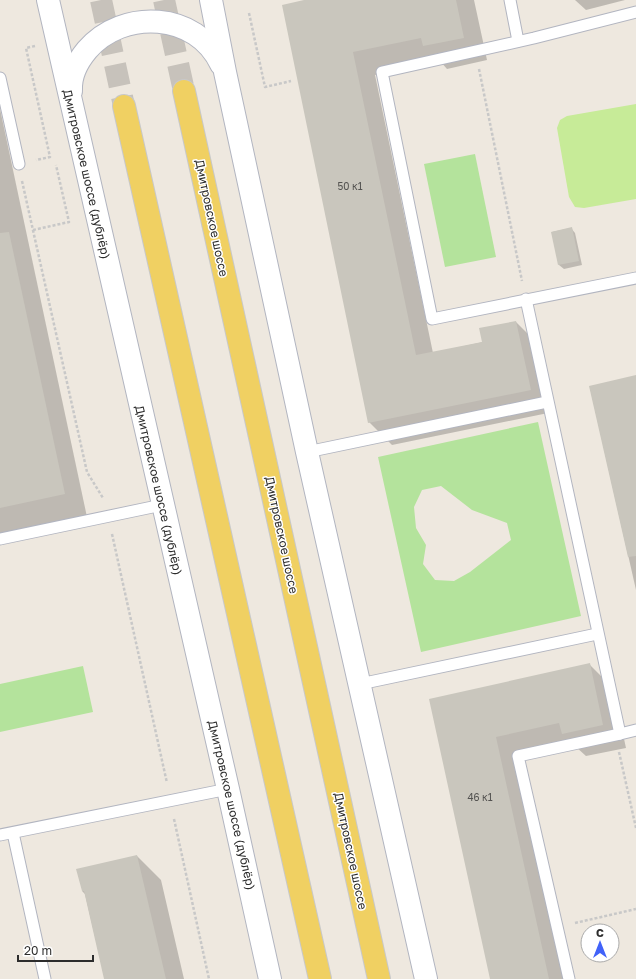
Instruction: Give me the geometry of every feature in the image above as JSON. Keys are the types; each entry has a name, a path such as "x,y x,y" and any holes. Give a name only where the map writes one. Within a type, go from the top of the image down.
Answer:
{"main road":[{"name":"Дмитровское шоссе (дублёр)","path":"48,0 270,979"},
{"path":"211,0 225,72 308,452 426,979"},
{"path":"72,103 70,80 83,54 92,44 104,35 130,23 144,20 172,23 198,36 218,57 225,72"},
{"name":"Дмитровское шоссе","path":"184,91 379,979"},
{"path":"124,106 320,979"}],"lane":[{"path":"510,0 518,41"},
{"path":"636,12 382,72 432,319 636,278"},
{"path":"0,78 19,164"},
{"path":"526,300 617,734"},
{"path":"308,452 547,402"},
{"path":"0,538 162,505"},
{"path":"360,684 597,634"},
{"path":"569,979 518,756 636,730"},
{"path":"0,835 171,802 228,789"},
{"path":"13,833 45,979"}],"path":[{"path":"249,13 265,87 291,81"},
{"path":"37,53 35,46 26,48 50,157"},
{"path":"476,51 526,300"},
{"path":"19,164 32,230 87,472 106,502 209,979"},
{"path":"32,230 69,222 56,165"},
{"path":"617,734 636,828"},
{"path":"557,927 636,909"}],"green space":[{"path":"636,104 636,199 584,208 575,207 569,197 557,128 560,120 567,116"},
{"path":"475,154 496,257 445,267 424,164"},
{"path":"538,422 581,616 421,652 378,457","holes":["441,486 472,510 507,523 511,540 470,572 454,581 435,580 423,564 426,545 416,528 414,507 422,490"]},
{"path":"83,666 93,712 0,732 0,684"}],"building":[{"path":"304,0 456,0 464,38 423,46 421,38 353,52 416,355 482,342 479,328 516,321 531,390 368,423 282,5"},
{"path":"572,227 579,261 558,265 551,232"},
{"path":"9,232 65,494 0,508 0,233"},
{"path":"636,375 636,556 628,557 589,386"},
{"path":"590,663 603,725 562,734 559,723 496,737 549,979 490,979 429,699"},
{"path":"137,855 166,979 104,979 84,891 82,891 76,869"}],"tunnel":[{"path":"101,0 124,106"},
{"path":"164,0 184,91"}]}
